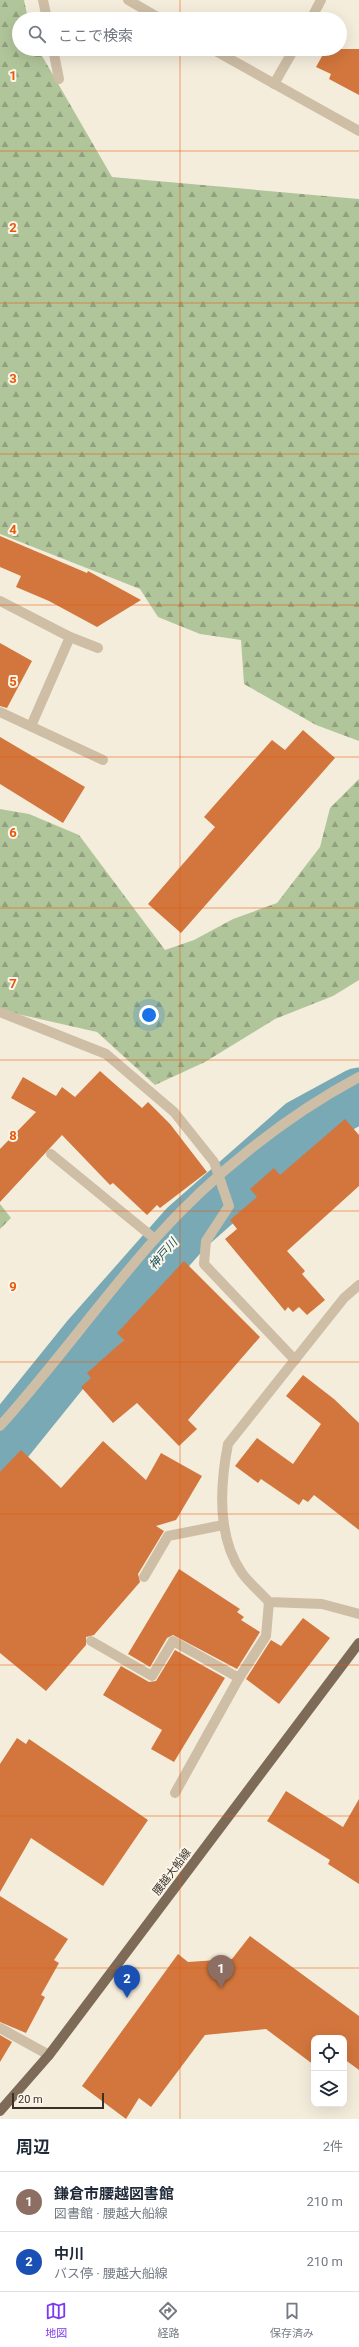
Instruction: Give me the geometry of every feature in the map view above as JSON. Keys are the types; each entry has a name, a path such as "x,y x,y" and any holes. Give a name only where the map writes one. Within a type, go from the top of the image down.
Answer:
{"main road":[{"name":"腰越大船線","path":"1,2108 49,2055 359,1643"}],"street":[{"path":"43,0 46,12"},
{"path":"315,12 321,0"},
{"path":"134,2 149,12"},
{"path":"54,56 59,79"},
{"path":"224,56 359,131"},
{"path":"274,84 290,56"},
{"path":"0,602 70,637 98,648"},
{"path":"31,726 70,637"},
{"path":"0,712 103,760"},
{"path":"0,1012 106,1054 174,1112 214,1162 229,1206 206,1241 204,1264 295,1360"},
{"path":"0,1426 154,1239 263,1138 359,1077"},
{"path":"51,1154 154,1239"},
{"path":"359,1285 344,1298 228,1444 223,1468 223,1525 226,1539 241,1572 269,1602 322,1604 359,1614"},
{"path":"144,1577 168,1536 223,1525"},
{"path":"175,1793 238,1678 266,1636 269,1602"},
{"path":"91,1641 152,1676 173,1641 238,1678"},
{"path":"0,2028 49,2055"}],"green space":[{"path":"0,0 24,0 27,12 12,12 12,56 42,56 112,177 359,199 359,741 316,725 244,684 241,640 200,634 158,617 140,589 0,534"},
{"path":"359,779 359,980 333,996 275,1019 205,1062 155,1085 97,1032 0,1010 0,809 29,814 79,835 165,950 194,940 233,919 277,903 320,847 330,808"},
{"path":"0,1204 11,1218 0,1229"}],"building":[{"path":"347,49 359,49 359,95 329,79 331,74 316,67 322,56 347,56"},
{"path":"0,536 87,573 88,571 141,600 97,627 49,601 16,587 21,576 0,567"},
{"path":"0,643 32,661 7,708 0,706"},
{"path":"303,730 335,758 181,933 148,904 215,827 204,817 272,740 285,750"},
{"path":"0,737 85,787 63,823 0,784"},
{"path":"100,1071 142,1108 148,1102 170,1124 207,1172 160,1208 157,1205 147,1215 113,1183 110,1185 62,1135 0,1202 0,1149 36,1112 11,1098 23,1077 56,1096 62,1087 75,1097"},
{"path":"345,1119 359,1135 359,1186 287,1251 305,1271 302,1274 325,1300 307,1315 299,1307 293,1312 288,1307 285,1311 225,1239 237,1229 230,1220 257,1197 250,1189 274,1168 280,1175"},
{"path":"184,1261 260,1337 188,1420 197,1429 179,1446 137,1403 113,1423 81,1387 91,1378 87,1373 124,1340 117,1333"},
{"path":"303,1375 334,1399 359,1423 359,1530 314,1495 308,1502 303,1499 299,1505 261,1479 258,1483 235,1466 257,1438 293,1464 321,1424 286,1396"},
{"path":"103,1441 146,1480 161,1453 202,1476 176,1520 156,1526 164,1531 138,1574 140,1582 94,1635 86,1637 86,1645 46,1691 0,1653 0,1472 21,1450 61,1488"},
{"path":"179,1569 240,1609 237,1612 244,1617 241,1620 260,1632 237,1669 173,1635 167,1638 150,1667 128,1654"},
{"path":"303,1618 330,1638 279,1704 246,1679 271,1640 281,1646"},
{"path":"175,1650 225,1678 174,1762 151,1749 162,1730 103,1695 121,1666 149,1682 156,1681"},
{"path":"17,1738 26,1744 29,1739 148,1820 103,1886 31,1838 0,1892 0,1764"},
{"path":"286,1791 343,1827 359,1799 359,1884 328,1864 330,1860 267,1821"},
{"path":"0,1896 68,1939 54,1960 59,1963 41,1995 45,1997 26,2033 0,2022"},
{"path":"250,1936 359,2016 359,2070 347,2061 347,2035 311,2035 311,2063 266,2029 205,2035 151,2107 139,2098 126,2119 82,2086 178,1954 188,1962 232,1959"},
{"path":"0,2035 12,2042 0,2062"}],"waterway":[{"name":"神戸川","path":"0,1448 88,1339 186,1228 302,1126 359,1095"}],"place":[{"name":"鎌倉市腰越図書館","path":"221,1988"},
{"name":"中川","path":"127,1998"}]}
